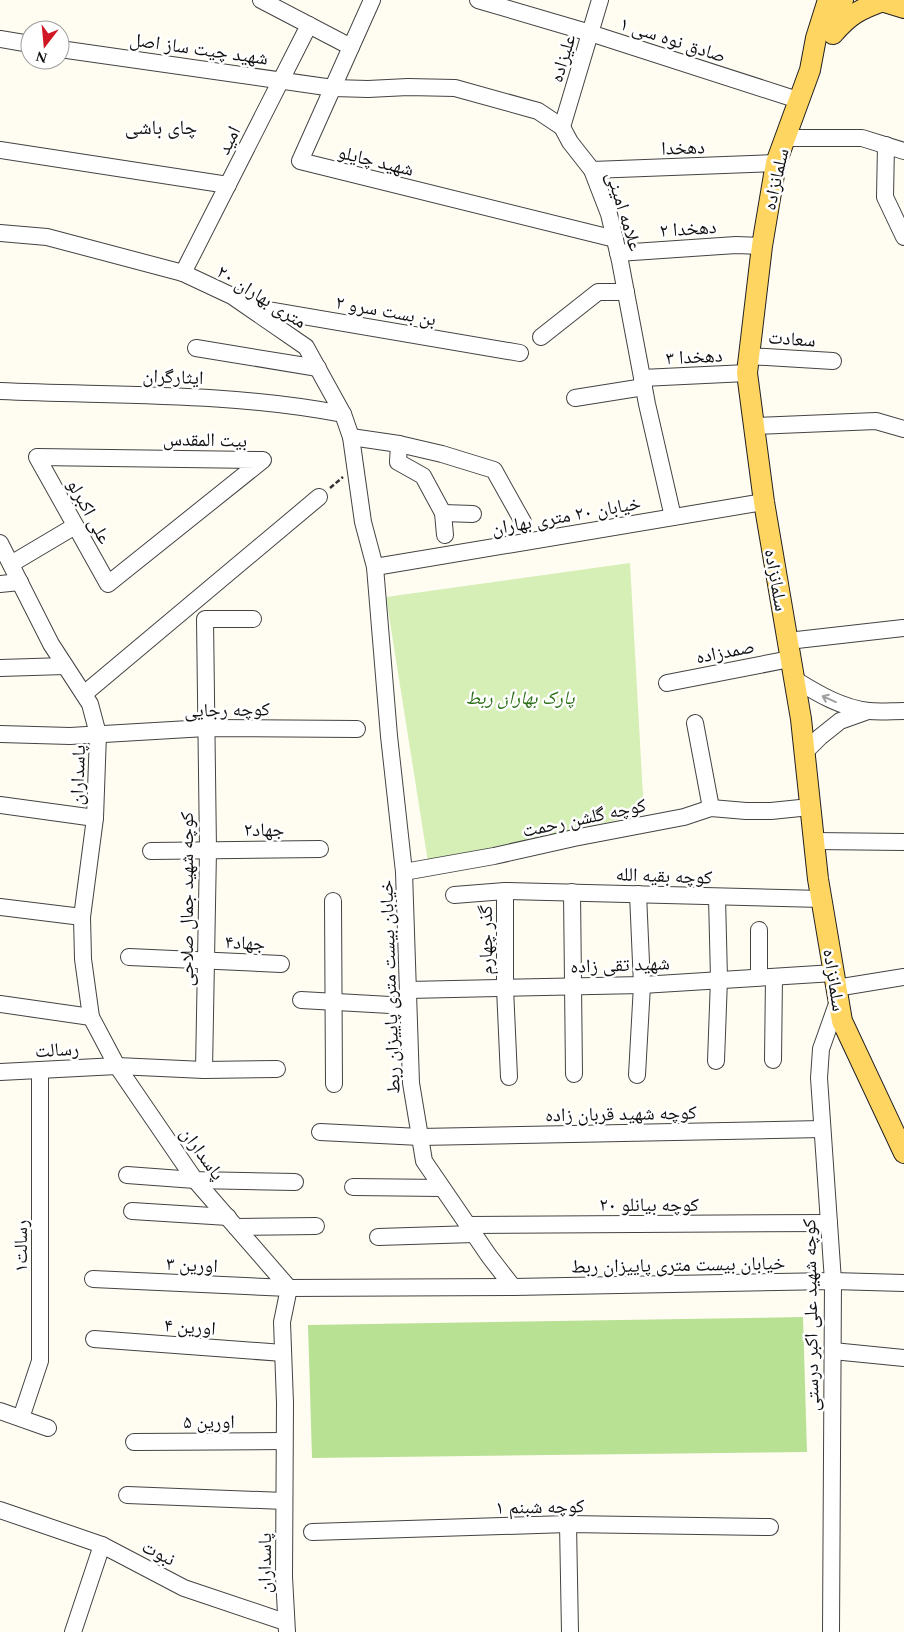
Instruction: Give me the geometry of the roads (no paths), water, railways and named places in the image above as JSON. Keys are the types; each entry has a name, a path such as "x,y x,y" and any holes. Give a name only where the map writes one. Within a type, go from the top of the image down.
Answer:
{"main road":[{"path":"810,0 821,41"},
{"path":"821,41 828,0"},
{"path":"821,41 843,0"},
{"path":"821,41 844,20 860,9 881,1 904,8"},
{"name":"سلمانزاده","path":"821,41 776,163 762,246 748,364 764,502 794,679 822,899 842,1021 904,1153"}],"street":[{"path":"261,0 351,47"},
{"name":"شهید چایلو","path":"372,0 300,161 616,246"},
{"name":"صادق نوه سی ۱","path":"478,0 798,100"},
{"name":"علیزاده","path":"562,127 600,0"},
{"name":"امید","path":"183,273 309,25"},
{"path":"0,39 20,42"},
{"name":"شهید چیت ساز اصل","path":"70,50 196,70 333,88"},
{"name":"علامه امینی","path":"333,88 455,88 538,111 562,127 570,142 592,170 609,214 643,383 673,517"},
{"path":"784,138 862,138 904,151"},
{"path":"886,145 885,197 904,237"},
{"path":"0,150 228,185"},
{"name":"دهخدا","path":"592,170 776,163"},
{"name":"۲۰ متری بهاران","path":"0,233 47,237 183,273 232,296 306,347 343,414 351,437 363,522 375,567"},
{"name":"دهخدا ۲","path":"616,246 762,246"},
{"path":"541,337 598,292 626,292"},
{"name":"بن بست سرو ۲","path":"245,306 520,353"},
{"path":"196,348 318,368"},
{"name":"سعادت","path":"748,364 833,361"},
{"name":"دهخدا ۳","path":"575,398 643,383 748,364"},
{"name":"ایثارگران","path":"0,391 189,396 274,404 343,414"},
{"path":"754,426 876,421 904,429"},
{"path":"351,437 398,444 494,470 523,522"},
{"path":"398,444 398,462 423,476 443,513 445,534"},
{"name":"علی اکبرلو","path":"37,456 108,584"},
{"name":"بیت المقدس","path":"37,456 263,460 108,584"},
{"path":"84,694 319,497"},
{"name":"خیابان ۲۰ متری بهاران","path":"375,567 764,502"},
{"path":"443,513 474,514"},
{"path":"11,564 75,526"},
{"name":"پاسداران","path":"0,543 51,644 90,704 98,734 95,818 82,918 82,959 91,1017 117,1066 195,1180 289,1288 282,1322 286,1627"},
{"name":"خیابان بیست متری پاییزان ربط","path":"375,567 389,736 404,872 411,1083 424,1161 513,1287 833,1281 904,1283"},
{"path":"0,584 20,582"},
{"name":"کوچه شهید جمال صلاحی","path":"204,1070 208,850 205,619 253,619"},
{"name":"صمدزاده","path":"667,683 789,650 903,628"},
{"path":"0,668 65,666"},
{"path":"794,679 822,696 842,704 868,711 904,711"},
{"path":"804,753 840,721 868,711"},
{"path":"695,723 711,808"},
{"name":"کوچه رجایی","path":"0,734 70,736 206,728 357,729"},
{"path":"0,805 95,818"},
{"name":"کوچه گلشن رحمت","path":"404,872 494,856 574,838 684,817 711,808 771,811 810,807"},
{"path":"814,840 904,842"},
{"name":"جهاد۲","path":"151,851 320,849"},
{"name":"کوچه بقیه الله","path":"454,895 505,891 717,898 822,899"},
{"name":"گذر چهارم","path":"505,891 505,988 509,1077"},
{"path":"572,892 574,1074"},
{"path":"637,1075 642,985 638,894"},
{"path":"716,1061 719,979 717,898"},
{"path":"333,901 334,1084"},
{"path":"0,907 82,918"},
{"path":"759,930 767,977 773,1060"},
{"name":"جهاد۴","path":"129,957 281,964"},
{"name":"شهید تقی زاده","path":"301,1000 335,1002 408,998 505,988 642,985 767,977 836,987 904,977"},
{"name":"کوچه شهید علی اکبر درستی","path":"830,1632 833,1281 819,1078 821,1049 836,987"},
{"path":"0,1004 91,1017"},
{"name":"رسالت","path":"0,1072 117,1066 204,1070 277,1070"},
{"name":"رسالت۱","path":"21,1418 40,1361 40,1070"},
{"name":"کوچه شهید قربان زاده","path":"320,1132 420,1137 822,1128"},
{"path":"127,1174 195,1180 295,1182"},
{"path":"353,1187 442,1188"},
{"path":"132,1211 232,1222 316,1226"},
{"name":"کوچه بیانلو ۲۰","path":"378,1237 471,1230 829,1223"},
{"name":"اورین ۳","path":"93,1279 289,1288 513,1287"},
{"name":"اورین ۴","path":"94,1339 283,1353"},
{"path":"832,1351 904,1358"},
{"path":"0,1410 48,1428"},
{"name":"اورین ۵","path":"134,1442 284,1441"},
{"path":"127,1495 284,1501"},
{"name":"نبوت","path":"0,1510 102,1545 184,1588 286,1627"},
{"path":"568,1524 570,1632"},
{"name":"کوچه شبنم ۱","path":"312,1532 568,1524 770,1527"},
{"path":"73,1632 102,1545"}],"district":[{"name":"چای باشی","path":"161,127"}],"park label":[{"name":"پارک بهاران ربط","path":"520,697"}]}
